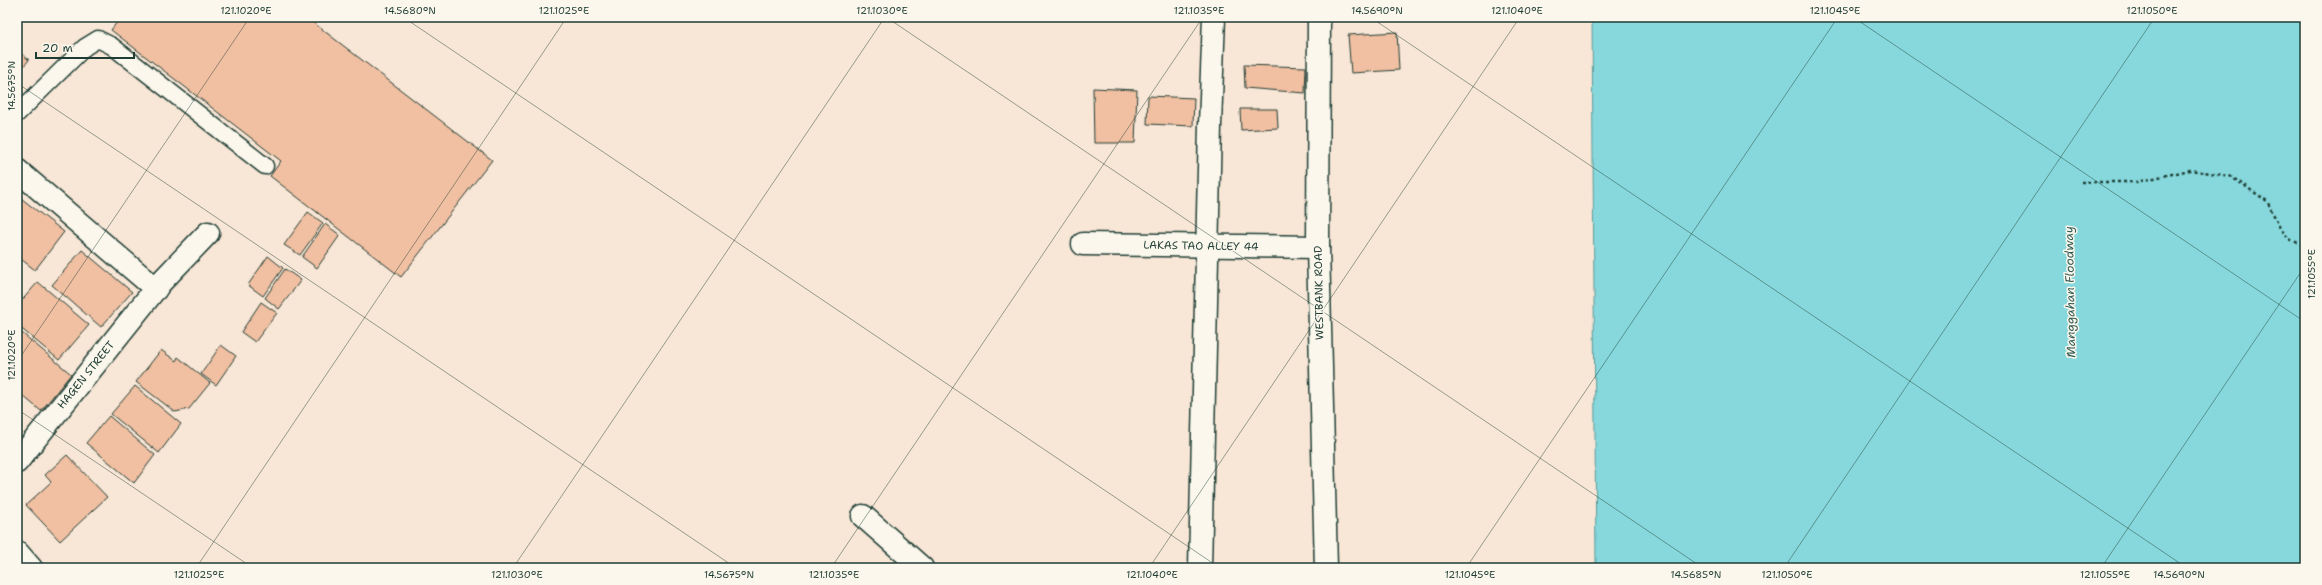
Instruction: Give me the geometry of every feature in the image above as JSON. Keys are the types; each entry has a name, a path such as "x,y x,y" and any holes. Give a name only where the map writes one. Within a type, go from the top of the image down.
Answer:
{"street":[{"path":"1200,568 1214,17"},
{"name":"WESTBANK ROAD","path":"1318,17 1318,247 1326,568"},
{"path":"17,170 156,289"},
{"name":"HAGEN STREET","path":"17,462 156,289 208,233"},
{"name":"LAKAS TAO ALLEY 44","path":"1083,244 1208,247 1318,247"},
{"path":"863,516 922,568"},
{"path":"17,552 32,568"}],"lane":[{"path":"17,114 85,47 98,39 112,46 265,166"}],"path":[{"path":"2081,182 2136,182 2190,170 2230,176 2267,201 2280,228 2289,239 2305,246"}],"water":[{"name":"Manggahan Floodway","path":"1592,17 2305,17 2305,568 1596,568"}],"building":[{"path":"121,17 306,17 492,160 401,277 270,176 281,161 111,30"},
{"path":"1397,32 1399,70 1351,73 1348,35"},
{"path":"17,50 29,60 17,74"},
{"path":"1244,65 1306,67 1305,93 1245,88"},
{"path":"1093,88 1137,90 1135,143 1094,143"},
{"path":"1148,96 1194,98 1193,126 1147,124"},
{"path":"1240,109 1277,109 1278,128 1241,130"},
{"path":"17,195 64,232 35,270 17,256"},
{"path":"308,212 323,223 300,255 284,245"},
{"path":"325,224 340,235 317,268 302,257"},
{"path":"82,250 132,292 101,327 52,285"},
{"path":"268,256 283,268 263,296 248,285"},
{"path":"285,269 301,280 279,309 265,298"},
{"path":"38,282 89,325 59,360 17,325 17,306"},
{"path":"261,302 277,313 255,342 241,332"},
{"path":"17,329 71,374 41,411 17,391"},
{"path":"221,345 236,356 216,385 201,374"},
{"path":"161,350 176,361 178,357 210,383 189,409 175,412 136,382"},
{"path":"135,386 181,424 159,453 111,414"},
{"path":"109,416 155,455 134,483 86,443"},
{"path":"67,455 107,497 60,541 26,505 51,482 45,475"}]}
